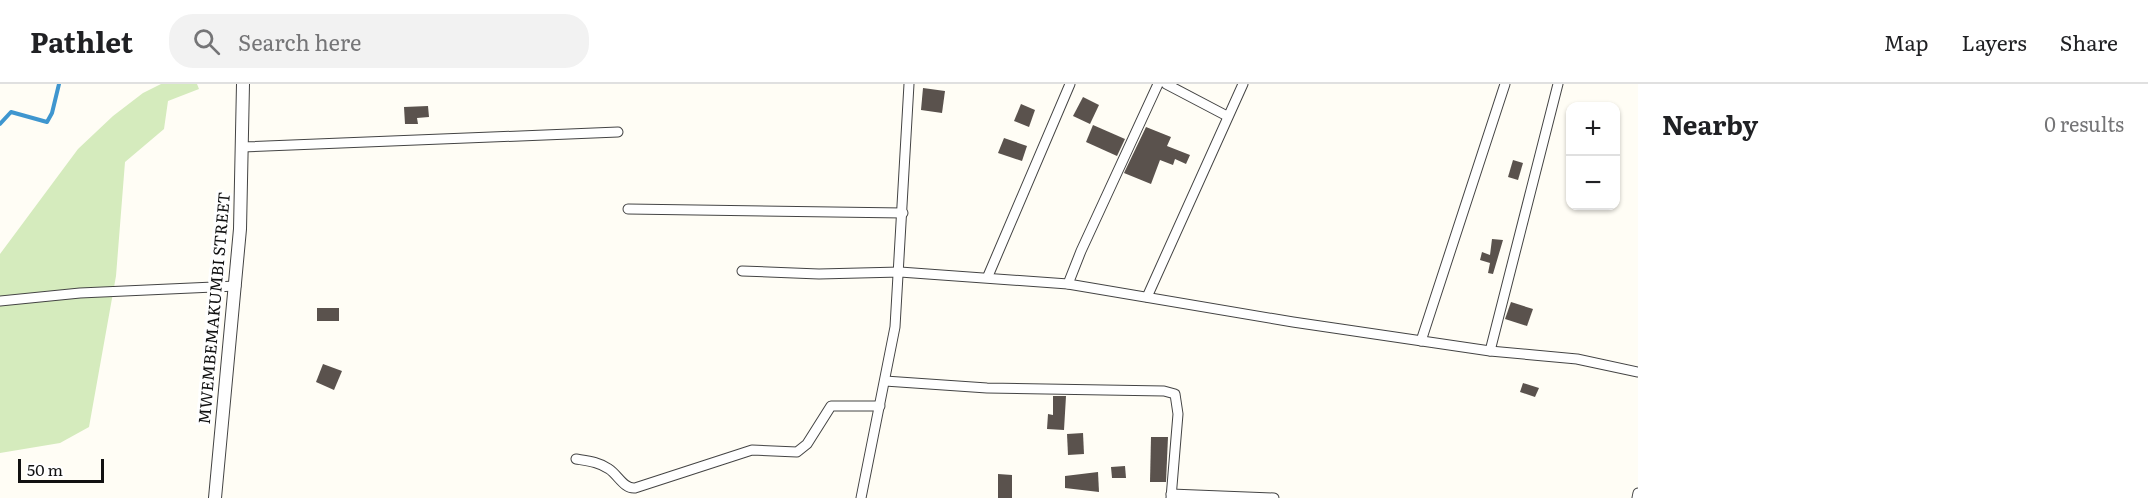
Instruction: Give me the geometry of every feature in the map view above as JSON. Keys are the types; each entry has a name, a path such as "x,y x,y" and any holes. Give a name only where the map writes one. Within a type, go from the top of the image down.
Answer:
{"street":[{"name":"MWEMBEMAKUMBI STREET","path":"215,498 236,286 243,84"},
{"path":"861,498 895,327 900,272 909,84"},
{"path":"988,276 1070,84"},
{"path":"1068,284 1158,84"},
{"path":"1166,84 1227,116"},
{"path":"1147,297 1243,84"},
{"path":"1420,341 1504,84"},
{"path":"1490,351 1558,84"},
{"path":"242,147 618,132"},
{"path":"628,209 903,213"},
{"path":"742,271 819,274 900,272 988,276 1068,284 1420,341 1490,351 1577,359 1638,372"},
{"path":"0,301 81,293 236,286"},
{"path":"885,381 987,388 1164,391 1175,394 1178,414 1171,496 1274,498"},
{"path":"576,459 599,463 609,469 626,486 635,488 752,450 797,452 807,444 831,406 880,406"},
{"path":"1637,498 1638,493"}],"green space":[{"path":"161,84 197,84 199,89 168,101 164,129 125,162 116,276 89,427 60,443 0,453 0,254 78,149 113,116 143,93"}],"building":[{"path":"923,88 945,91 942,113 921,110"},
{"path":"1083,97 1099,105 1090,124 1073,116"},
{"path":"1021,104 1035,110 1029,127 1014,121"},
{"path":"428,106 429,117 417,118 418,124 405,124 404,107"},
{"path":"1093,125 1125,139 1117,156 1086,142"},
{"path":"1146,127 1171,137 1167,146 1190,155 1186,164 1175,159 1173,165 1160,160 1151,184 1124,173"},
{"path":"1004,138 1027,146 1022,161 998,153"},
{"path":"1513,160 1523,163 1518,180 1508,177"},
{"path":"1492,239 1503,240 1493,274 1488,273 1490,263 1480,260 1482,252 1490,255"},
{"path":"1511,302 1533,309 1527,326 1505,319"},
{"path":"317,308 339,308 339,321 317,321"},
{"path":"323,364 342,371 334,390 316,382"},
{"path":"1523,383 1539,388 1535,397 1520,392"},
{"path":"1053,396 1066,396 1064,430 1047,429 1048,414 1053,415"},
{"path":"1083,433 1084,454 1068,455 1067,434"},
{"path":"1151,437 1168,437 1166,482 1150,482"},
{"path":"1125,466 1126,478 1112,478 1111,467"},
{"path":"1098,472 1099,492 1065,488 1065,476"},
{"path":"998,474 1012,475 1012,498 998,498"}],"waterway":[{"path":"0,124 11,112 47,122 52,113 59,84"}]}
